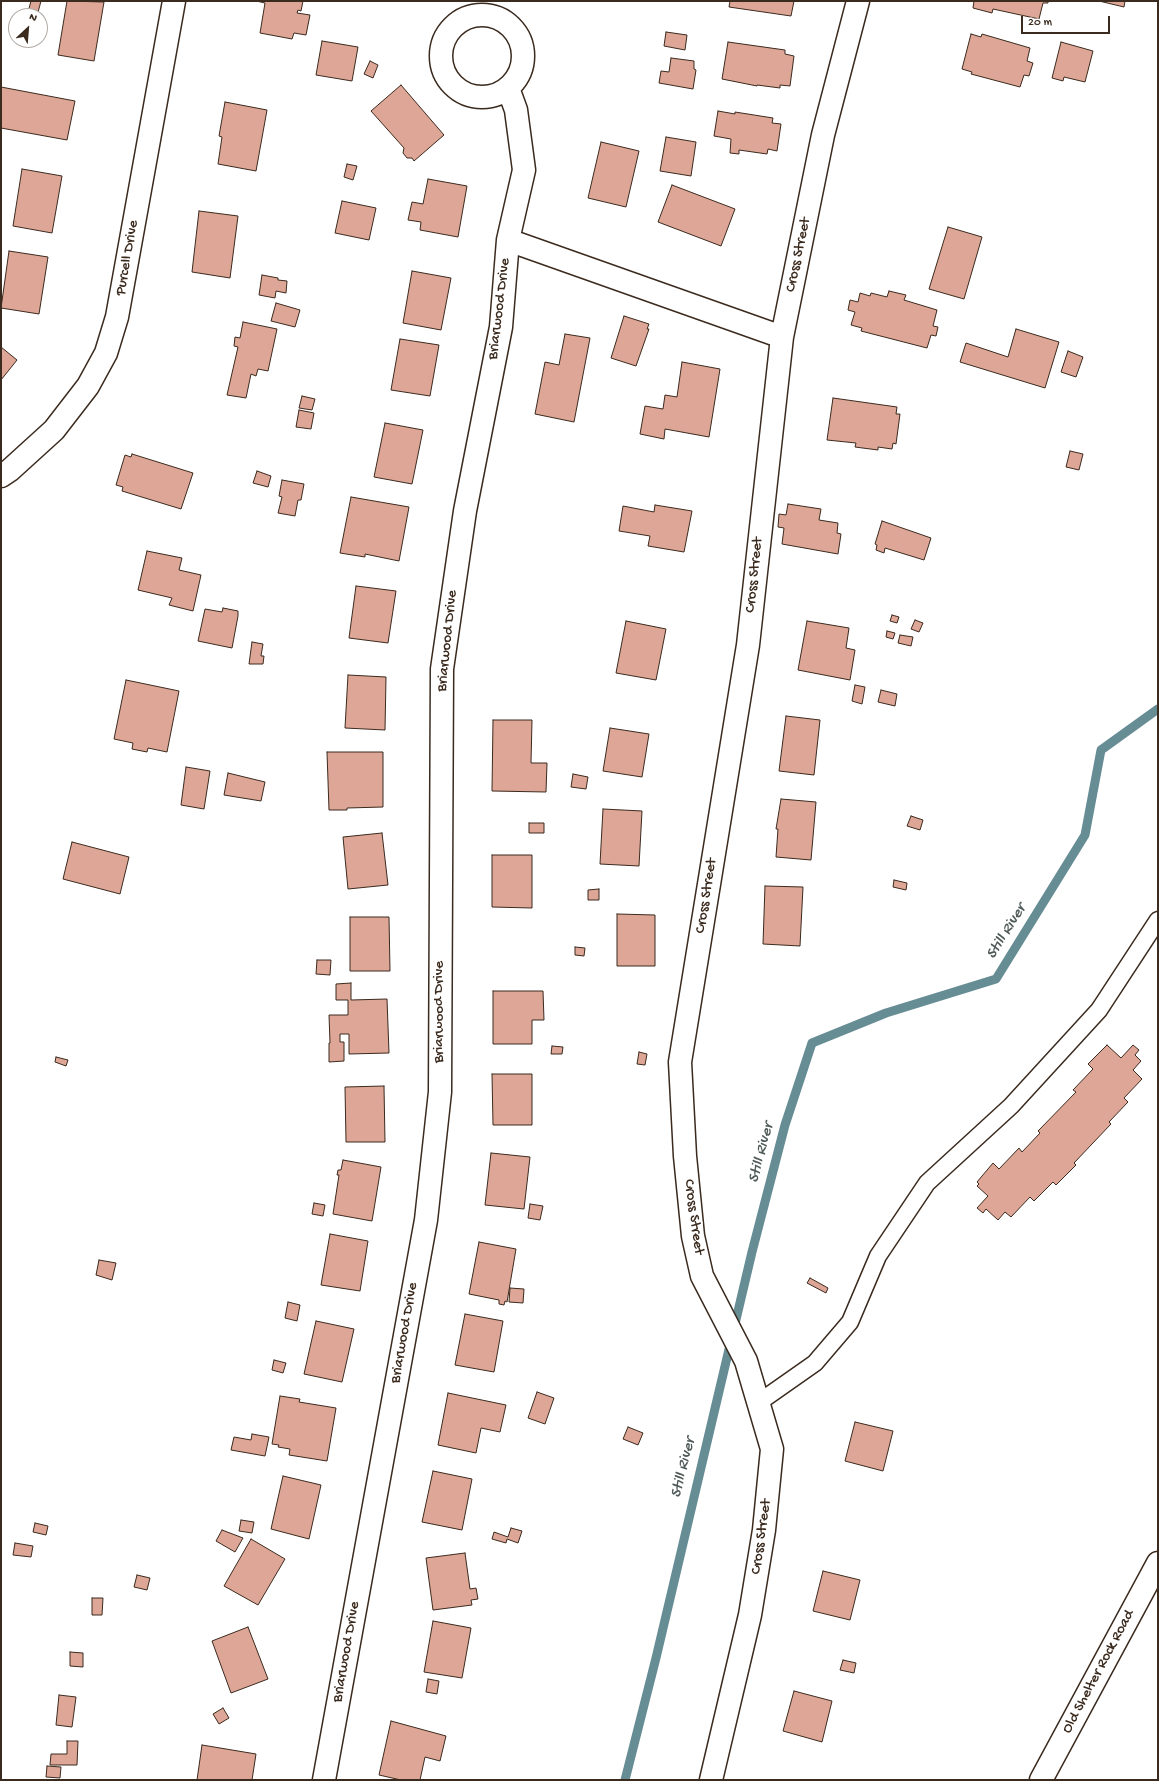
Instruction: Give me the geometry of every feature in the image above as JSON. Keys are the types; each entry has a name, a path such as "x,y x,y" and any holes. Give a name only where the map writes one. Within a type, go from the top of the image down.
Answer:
{"street":[{"name":"Purcell Drive","path":"1,476 10,470 54,430 88,386 106,353 117,317 174,1"},
{"name":"Cross Street","path":"711,1780 750,1615 764,1530 772,1449 746,1361 702,1276 693,1236 686,1170 680,1062 748,645 782,337 823,135 858,1"},
{"name":"Briarwood Drive","path":"324,1780 427,1213 440,1092 442,669 465,511 501,327 508,240 524,170 516,110 508,88"},
{"name":"Briarwood Drive","path":"508,240 782,337"},
{"name":"Old Shelter Rock Road","path":"1041,1780 1158,1563"}],"lane":[{"path":"758,1403 815,1362 850,1322 878,1256 927,1183 1011,1106 1098,1010 1158,920"}],"building":[{"path":"31,1 41,1 39,8 29,8"},
{"path":"67,1 104,2 94,61 58,55"},
{"path":"256,1 303,1 301,11 298,10 297,13 310,15 306,35 294,33 292,39 260,33 265,3"},
{"path":"730,1 794,1 791,16 729,7"},
{"path":"974,1 1048,1 1048,3 1043,3 1039,19 993,9 992,13 973,8"},
{"path":"1099,1 1125,1 1124,7"},
{"path":"666,32 687,35 685,50 664,46"},
{"path":"971,34 981,37 982,34 1030,48 1027,61 1033,63 1029,76 1024,75 1020,87 971,74 972,72 962,69"},
{"path":"322,41 358,47 352,81 316,75"},
{"path":"728,42 785,50 785,54 794,56 790,86 780,85 780,88 757,86 722,79"},
{"path":"1061,42 1093,51 1085,82 1064,77 1063,81 1052,78"},
{"path":"671,58 694,61 694,69 696,70 693,89 659,83 661,71 669,72"},
{"path":"370,61 378,65 373,78 364,74"},
{"path":"401,85 444,135 414,161 412,158 407,158 403,153 404,148 371,111"},
{"path":"1,87 75,101 67,140 1,128"},
{"path":"225,102 267,110 256,171 218,164 222,137 219,136"},
{"path":"718,111 773,118 772,123 781,124 777,151 768,149 767,154 739,150 739,154 730,153 731,139 714,136"},
{"path":"666,137 696,142 691,176 660,171"},
{"path":"601,142 639,151 626,207 588,198"},
{"path":"347,164 357,166 353,180 344,177"},
{"path":"22,169 62,176 52,233 13,226"},
{"path":"428,179 467,186 458,237 420,230 421,222 408,220 412,202 423,204"},
{"path":"672,185 735,209 721,246 658,222"},
{"path":"342,201 376,208 369,240 335,233"},
{"path":"199,211 238,216 230,278 192,272"},
{"path":"948,227 982,237 964,299 929,289"},
{"path":"9,251 48,257 39,314 1,308"},
{"path":"412,271 451,278 441,330 403,323"},
{"path":"262,275 287,281 286,293 276,291 275,298 259,295"},
{"path":"889,291 906,295 904,300 937,310 933,326 938,327 936,336 931,335 927,348 861,331 862,328 851,325 855,312 848,310 850,300 858,302 860,293 870,296 871,293 887,297"},
{"path":"276,303 300,310 295,327 271,321"},
{"path":"624,316 649,324 647,329 649,329 636,366 611,358"},
{"path":"243,322 277,329 268,371 258,369 256,376 251,374 246,398 227,395 238,347 234,346 235,337 240,338"},
{"path":"1016,329 1059,342 1045,388 960,362 966,343 1008,357"},
{"path":"565,334 590,338 574,422 535,414 545,362 559,365"},
{"path":"400,339 439,345 430,396 391,390"},
{"path":"1,347 17,360 1,380"},
{"path":"1068,351 1083,357 1076,377 1061,372"},
{"path":"682,362 720,369 709,437 665,429 664,439 640,434 645,406 663,409 665,395 677,397"},
{"path":"302,396 315,399 312,410 299,408"},
{"path":"833,398 897,407 896,414 900,414 896,444 893,443 892,449 878,447 878,450 855,447 856,443 827,440"},
{"path":"299,410 314,413 311,429 296,427"},
{"path":"385,423 423,430 412,484 374,477"},
{"path":"1070,451 1083,454 1079,470 1066,467"},
{"path":"132,454 193,473 181,509 122,491 123,487 116,485 125,455 131,457"},
{"path":"257,471 271,476 268,487 253,483"},
{"path":"282,480 304,484 301,500 298,500 295,516 278,513 282,497 279,496"},
{"path":"351,497 409,507 399,561 365,554 365,557 340,553"},
{"path":"788,504 821,509 819,520 838,523 837,533 841,534 838,554 782,544 784,528 778,527 779,514 786,515"},
{"path":"655,505 692,511 684,552 648,546 650,536 619,531 623,506 654,512"},
{"path":"882,521 931,538 924,560 885,548 884,553 876,550 877,545 875,544"},
{"path":"147,551 182,558 179,570 201,575 193,611 169,605 172,598 138,590"},
{"path":"356,586 396,591 388,643 349,638"},
{"path":"223,608 238,611 232,648 198,641 205,609 222,612"},
{"path":"892,615 899,617 897,623 890,621"},
{"path":"915,620 923,623 919,632 911,629"},
{"path":"626,621 666,629 656,680 616,673"},
{"path":"807,621 849,628 846,648 855,650 850,680 798,670"},
{"path":"887,631 895,633 893,639 886,637"},
{"path":"900,635 913,637 911,646 898,643"},
{"path":"252,642 263,644 261,656 264,656 263,664 249,664"},
{"path":"348,675 386,677 385,730 345,728"},
{"path":"126,680 179,691 167,752 148,748 147,752 132,749 133,743 114,739"},
{"path":"855,685 865,687 862,704 852,701"},
{"path":"881,690 897,694 895,706 878,702"},
{"path":"786,716 820,720 814,775 779,771"},
{"path":"493,720 532,720 531,763 547,763 546,792 492,791"},
{"path":"610,728 649,734 642,777 603,771"},
{"path":"327,752 383,752 383,807 329,810"},
{"path":"186,767 210,771 204,809 181,805"},
{"path":"228,773 265,782 261,801 224,795"},
{"path":"573,774 588,777 586,789 571,787"},
{"path":"781,799 816,802 811,860 776,857 778,829 776,829"},
{"path":"603,809 642,811 639,866 600,864"},
{"path":"911,816 923,820 920,830 907,826"},
{"path":"529,823 544,823 544,833 529,833"},
{"path":"382,833 388,885 348,889 343,837"},
{"path":"72,842 129,857 120,894 63,879"},
{"path":"492,855 532,855 532,908 492,907"},
{"path":"894,880 907,883 906,890 893,887"},
{"path":"765,886 803,887 800,946 763,944"},
{"path":"599,889 599,900 588,900 588,890"},
{"path":"617,914 655,915 655,966 617,966"},
{"path":"350,917 389,917 390,971 350,971"},
{"path":"575,947 585,948 584,956 575,955"},
{"path":"317,960 331,960 330,975 316,974"},
{"path":"351,983 351,1000 387,999 389,1053 349,1054 349,1034 340,1034 340,1042 344,1042 344,1061 329,1062 329,1015 348,1015 348,1000 336,1000 336,984"},
{"path":"493,991 543,991 544,1020 532,1020 532,1044 493,1044"},
{"path":"1107,1045 1121,1058 1133,1045 1139,1050 1135,1055 1141,1061 1133,1070 1142,1079 1124,1098 1128,1102 1109,1122 1111,1124 1074,1163 1076,1165 1056,1185 1053,1182 1034,1201 1030,1197 1011,1217 1005,1212 998,1220 986,1209 983,1213 977,1208 988,1196 977,1186 979,1184 977,1182 993,1163 999,1169 1019,1148 1022,1152 1040,1133 1038,1131 1076,1092 1073,1090 1093,1069 1088,1064"},
{"path":"552,1046 563,1047 562,1054 551,1054"},
{"path":"639,1052 647,1054 645,1065 637,1064"},
{"path":"56,1057 68,1060 66,1066 55,1062"},
{"path":"492,1074 532,1074 532,1125 493,1125"},
{"path":"384,1086 385,1142 346,1142 345,1087"},
{"path":"491,1153 530,1157 524,1209 485,1205"},
{"path":"343,1160 381,1167 372,1221 333,1214 339,1175 337,1175 338,1170 341,1170"},
{"path":"314,1203 325,1205 323,1216 312,1214"},
{"path":"530,1204 543,1206 540,1220 528,1218"},
{"path":"330,1234 368,1241 360,1291 321,1285"},
{"path":"479,1242 516,1249 507,1302 505,1301 504,1305 499,1304 499,1300 469,1294"},
{"path":"99,1260 116,1263 112,1280 96,1275"},
{"path":"810,1278 828,1288 826,1293 807,1283"},
{"path":"510,1288 524,1289 523,1303 509,1302"},
{"path":"288,1302 300,1305 297,1321 285,1318"},
{"path":"465,1314 503,1321 494,1372 455,1365"},
{"path":"316,1321 354,1329 342,1382 304,1374"},
{"path":"274,1360 286,1363 283,1373 272,1370"},
{"path":"537,1392 554,1398 545,1424 528,1418"},
{"path":"448,1393 506,1405 500,1432 481,1428 476,1453 438,1445"},
{"path":"280,1396 300,1399 299,1402 336,1408 327,1461 289,1455 290,1449 278,1447 279,1445 272,1444"},
{"path":"855,1422 893,1431 883,1471 845,1461"},
{"path":"628,1427 643,1433 638,1445 623,1439"},
{"path":"252,1434 269,1437 265,1456 231,1450 234,1437 251,1440"},
{"path":"433,1471 472,1479 462,1530 422,1522"},
{"path":"283,1476 321,1485 309,1539 271,1529"},
{"path":"241,1520 254,1522 252,1533 239,1531"},
{"path":"35,1523 48,1526 46,1535 33,1532"},
{"path":"511,1528 522,1531 518,1543 507,1539 506,1543 492,1539 494,1532 508,1537"},
{"path":"222,1530 243,1538 235,1552 216,1541"},
{"path":"251,1539 285,1559 258,1605 224,1586"},
{"path":"15,1543 33,1546 31,1557 13,1555"},
{"path":"465,1553 470,1589 476,1588 478,1599 471,1600 472,1605 433,1610 426,1558"},
{"path":"823,1571 860,1580 850,1620 813,1611"},
{"path":"137,1575 150,1578 147,1590 134,1587"},
{"path":"92,1598 103,1598 102,1615 92,1615"},
{"path":"433,1621 471,1628 462,1678 424,1672"},
{"path":"248,1627 268,1679 231,1693 212,1641"},
{"path":"70,1652 83,1653 83,1667 70,1666"},
{"path":"843,1660 856,1663 854,1673 840,1670"},
{"path":"428,1679 439,1681 437,1694 426,1692"},
{"path":"794,1691 832,1701 822,1742 783,1731"},
{"path":"59,1695 76,1697 72,1727 56,1725"},
{"path":"223,1708 229,1718 219,1724 213,1714"},
{"path":"391,1721 446,1736 440,1761 425,1757 420,1780 401,1780 379,1775"},
{"path":"67,1741 78,1741 77,1765 50,1765 51,1754 67,1754"},
{"path":"202,1745 256,1754 252,1780 197,1780"},
{"path":"47,1766 61,1767 60,1778 46,1777"}],"waterway":[{"name":"Still River","path":"625,1780 656,1658 752,1252 785,1125 812,1043 886,1013 996,979 1085,835 1101,750 1158,709"}]}
